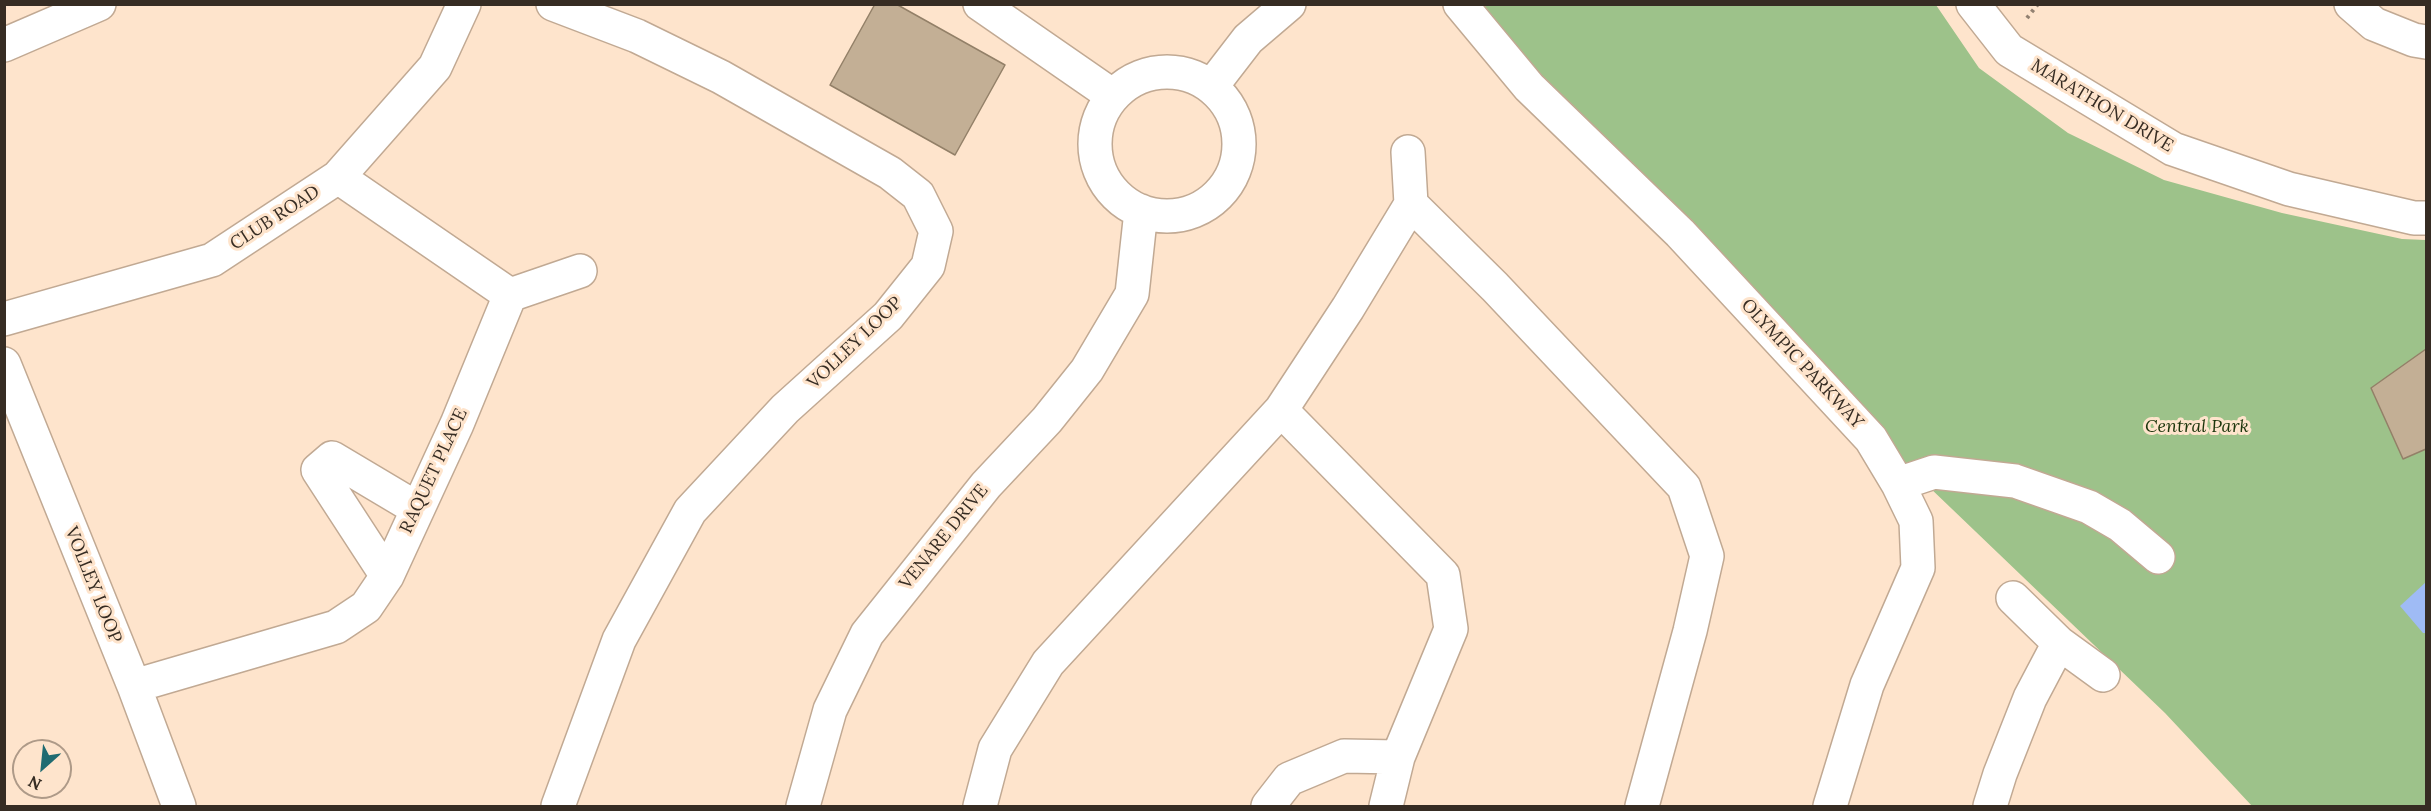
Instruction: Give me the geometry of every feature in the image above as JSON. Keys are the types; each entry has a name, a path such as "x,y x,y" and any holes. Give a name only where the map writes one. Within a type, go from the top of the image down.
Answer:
{"street":[{"path":"4,45 99,4"},
{"name":"CLUB ROAD","path":"4,319 212,260 338,177 435,67 464,4"},
{"name":"VOLLEY LOOP","path":"553,4 637,36 720,77 890,173 918,195 936,231 928,266 888,316 784,410 690,511 619,640 558,807"},
{"path":"980,4 1113,96"},
{"path":"1211,87 1248,39 1289,4"},
{"name":"OLYMPIC PARKWAY","path":"1460,4 1529,87 1680,233 1871,439 1898,484 1916,521 1918,568 1867,685 1830,807"},
{"name":"MARATHON DRIVE","path":"1973,4 2009,50 2174,149 2289,189 2414,218 2427,218"},
{"path":"2351,4 2374,24 2414,40 2427,42"},
{"path":"1171,72 1192,76 1211,87 1227,104 1237,124 1240,147 1235,169 1225,189 1208,204 1187,214 1164,216 1141,211 1121,200 1106,183 1097,161 1095,138 1100,116 1113,96 1129,82 1149,74 1171,72"},
{"path":"980,807 995,749 1048,663 1281,410 1348,308 1411,204 1408,152"},
{"path":"338,177 510,295 580,271"},
{"path":"1411,204 1495,286 1684,487 1707,556 1690,631 1642,807"},
{"name":"VENARE DRIVE","path":"803,807 830,710 867,634 986,485 1047,420 1087,370 1132,294 1141,211"},
{"name":"RAQUET PLACE","path":"134,686 336,627 366,607 387,576 416,508 457,424 510,295"},
{"name":"VOLLEY LOOP","path":"4,364 134,686 179,807"},
{"path":"1281,410 1443,575 1450,629 1398,757 1386,807"},
{"path":"387,576 318,470 332,458 416,508"},
{"path":"1898,484 1934,472 2015,481 2089,507 2120,525 2158,557"},
{"path":"2013,598 2059,643 2103,675"},
{"path":"1990,807 2000,774 2030,698 2059,643"},
{"path":"1268,807 1289,779 1344,756 1398,757"}],"green space":[{"name":"Central Park","path":"1484,5 1936,5 1979,68 2068,133 2164,180 2282,213 2402,239 2426,240 2426,806 2252,806 2165,713 1904,463 1537,75"}],"water":[{"path":"2426,582 2426,633 2423,633 2400,606"}],"building":[{"path":"875,4 896,4 1005,65 955,155 830,85"},
{"path":"2426,349 2426,449 2403,459 2371,388"}]}
